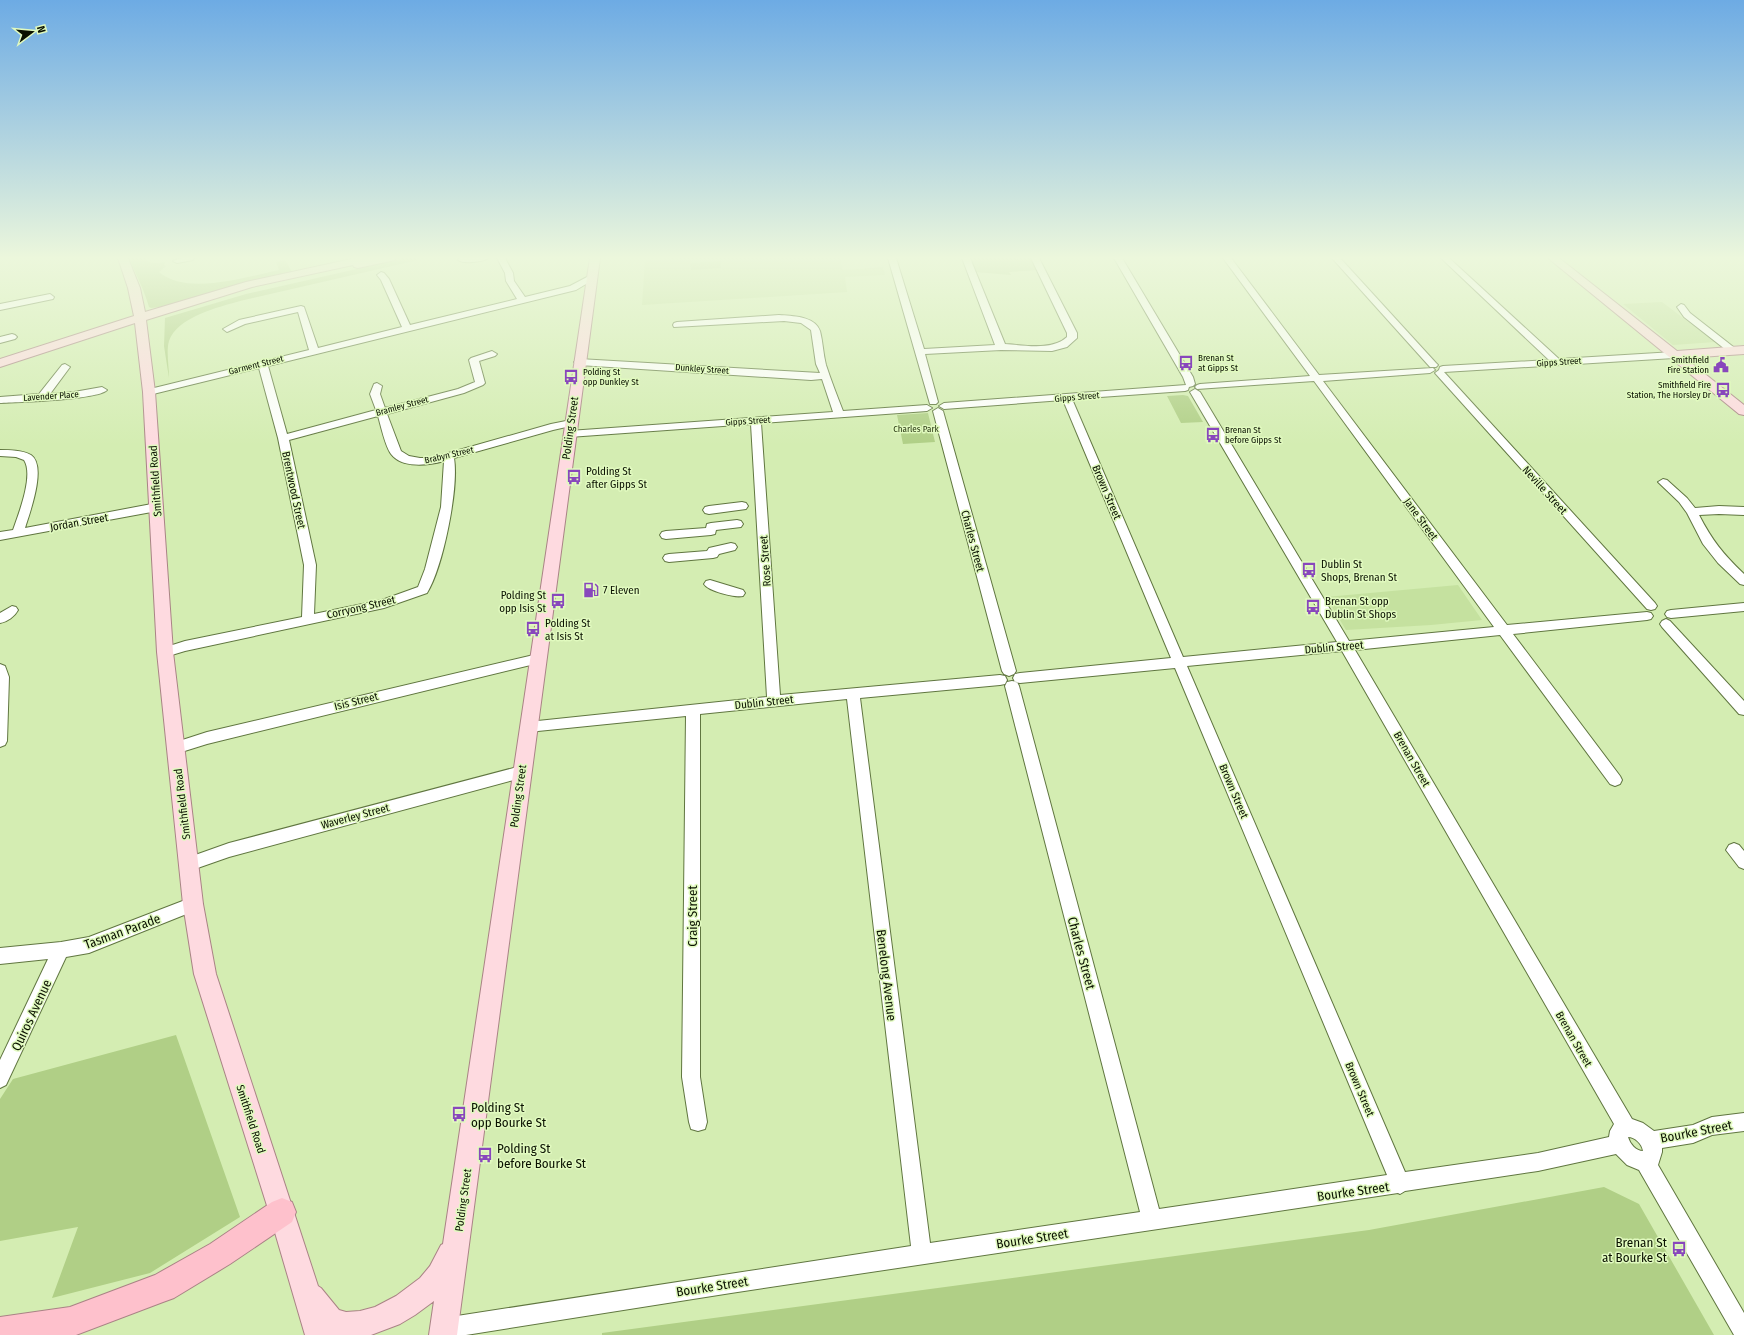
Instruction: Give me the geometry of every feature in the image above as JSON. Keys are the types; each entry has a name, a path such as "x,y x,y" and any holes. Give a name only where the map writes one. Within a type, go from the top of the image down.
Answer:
{"highway":[{"path":"0,1332 70,1322 163,1287 220,1254 282,1212"}],"main road":[{"path":"0,364 133,320"},
{"name":"Smithfield Road","path":"140,320 149,392 165,652 193,904 205,974 282,1212 319,1335"},
{"name":"Polding Street","path":"443,1332 458,1237 521,772 586,320"},
{"path":"1631,320 1744,411"},
{"path":"1635,320 1642,328"},
{"path":"1674,354 1738,350"},
{"path":"304,1284 326,1316 334,1323 353,1327 363,1326 386,1318 417,1300 445,1267 458,1237"}],"street":[{"path":"226,329 250,320"},
{"path":"304,320 314,351"},
{"path":"404,320 407,328"},
{"name":"Garment Street","path":"149,392 439,320"},
{"path":"676,325 745,320"},
{"path":"795,320 813,326 815,330 824,376 839,414"},
{"name":"Charles Street","path":"911,320 936,407 1010,679 1152,1220"},
{"path":"990,320 1001,347"},
{"path":"920,352 1001,347 1052,348 1064,345 1072,338 1066,320"},
{"name":"Brenan Street","path":"1155,320 1188,377 1192,387 1346,646 1623,1136"},
{"name":"Jane Street","path":"1274,320 1615,780"},
{"name":"Neville Street","path":"1393,320 1649,611"},
{"path":"1512,320 1557,362"},
{"path":"1695,320 1738,350"},
{"path":"0,340 12,337"},
{"name":"Bramley Street","path":"283,438 461,391 480,383 474,360 492,354"},
{"name":"Gipps Street","path":"570,428 756,420 1067,398 1437,369 1674,354"},
{"name":"Dunkley Street","path":"580,362 591,361 811,377 824,376"},
{"name":"Brentwood Street","path":"263,364 283,438 310,565 308,619"},
{"path":"42,397 65,367"},
{"name":"Brabyn Street","path":"377,386 375,394 396,453 406,459 420,461 449,457 551,427 570,428"},
{"name":"Lavender Place","path":"0,400 74,395 102,390"},
{"name":"Brown Street","path":"1067,398 1400,1184"},
{"name":"Rose Street","path":"756,420 774,701"},
{"path":"0,453 18,454 28,458 33,467 23,520 18,533"},
{"name":"Corryong Street","path":"165,652 184,646 384,604 423,590 431,569 447,507 450,464 449,457"},
{"path":"1663,482 1683,500 1692,512 1707,541 1722,560 1744,581"},
{"path":"709,510 742,506"},
{"name":"Jordan Street","path":"0,536 157,507"},
{"path":"1692,512 1719,510 1744,511"},
{"path":"666,535 737,524"},
{"path":"669,558 713,552 732,547"},
{"path":"710,584 728,591 739,593"},
{"path":"1649,611 1657,622 1744,607"},
{"path":"0,619 12,610"},
{"name":"Dublin Street","path":"528,727 774,701 1504,630 1649,611"},
{"path":"1668,619 1744,710"},
{"name":"Isis Street","path":"175,748 214,736 538,659"},
{"path":"0,669 2,677 0,741"},
{"name":"Benelong Avenue","path":"853,694 922,1255"},
{"name":"Craig Street","path":"693,710 691,1078 698,1122"},
{"name":"Waverley Street","path":"189,864 229,850 521,772"},
{"path":"1734,850 1744,862"},
{"name":"Tasman Parade","path":"0,956 61,950 89,945 193,904"},
{"name":"Quiros Avenue","path":"0,1079 61,950"},
{"name":"Bourke Street","path":"1649,1140 1693,1134 1712,1126 1744,1122"},
{"path":"1637,1130 1649,1140 1653,1149 1651,1158 1645,1161 1637,1160 1631,1156 1623,1136 1637,1130"},
{"name":"Bourke Street","path":"443,1332 739,1282 1400,1184 1538,1162 1580,1152 1623,1136"},
{"path":"1645,1161 1744,1333"}],"shaded area":[{"path":"1643,320 1686,320 1715,342 1673,345"},
{"path":"1458,585 1482,620 1431,625 1346,630 1326,597"}],"green space":[{"path":"165,320 187,320 173,333 169,341 169,378 164,346"},
{"path":"1167,396 1188,396 1203,422 1181,423"},
{"name":"Charles Park","path":"928,413 935,442 903,444 897,415"},
{"path":"176,1035 240,1217 150,1273 52,1298 78,1227 0,1241 0,1099 13,1079"},
{"path":"1604,1187 1639,1204 1714,1335 602,1335 602,1333 1369,1230"}],"place":[{"name":"Brenan St at Gipps St","path":"1186,363"},
{"name":"Smithfield Fire Station","path":"1721,365"},
{"name":"Polding St opp Dunkley St","path":"571,377"},
{"name":"Smithfield Fire Station, The Horsley Dr","path":"1723,390"},
{"name":"Brenan St before Gipps St","path":"1213,435"},
{"name":"Polding St after Gipps St","path":"574,477"},
{"name":"Dublin St Shops, Brenan St","path":"1309,570"},
{"name":"7 Eleven","path":"591,590"},
{"name":"Polding St opp Isis St","path":"558,601"},
{"name":"Brenan St opp Dublin St Shops","path":"1313,607"},
{"name":"Polding St at Isis St","path":"533,629"},
{"name":"Polding St opp Bourke St","path":"459,1114"},
{"name":"Polding St before Bourke St","path":"485,1155"},
{"name":"Brenan St at Bourke St","path":"1679,1249"}]}
